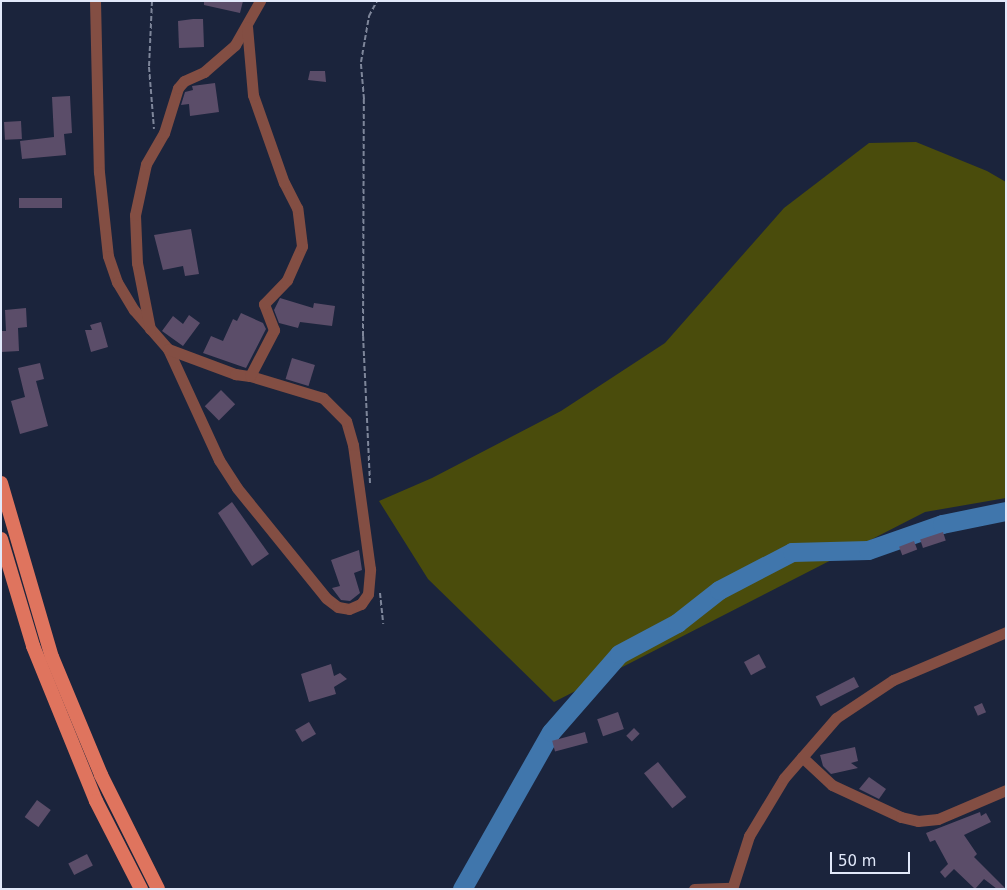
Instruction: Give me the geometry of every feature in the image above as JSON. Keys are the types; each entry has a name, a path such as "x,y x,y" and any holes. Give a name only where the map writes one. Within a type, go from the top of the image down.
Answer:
{"main road":[{"path":"1,483 42,627 101,775 158,889"},
{"path":"1,539 28,632 87,779 141,889"},
{"path":"28,632 42,627"},
{"path":"87,779 101,775"}],"street":[{"path":"95,1 99,172 108,256 117,282 150,330 168,349 219,460 237,488 326,598 338,607 349,610 361,604 368,594 370,569 352,444 346,421 323,398 250,376 234,374 168,349"},
{"path":"150,330 137,263 135,215 146,164 158,143 178,88 229,50 248,27 260,1"},
{"path":"248,27 249,71 253,95 297,208 302,246 287,280 264,304 274,330 250,376"},
{"path":"694,889 732,888 749,836 784,778 836,718 860,698 942,658 1006,632"},
{"path":"802,757 832,785 900,817 918,821 938,818 1006,790"}],"path":[{"path":"152,1 149,68 153,126 158,143"},
{"path":"370,485 363,336 364,99 361,62 369,16 377,1"},
{"path":"379,584 383,624"}],"shaded area":[{"path":"916,142 987,171 1006,182 1006,498 925,512 554,702 428,579 379,501 432,478 561,411 665,343 784,208 869,143"}],"building":[{"path":"204,1 243,1 240,13 204,5"},
{"path":"203,19 204,47 179,48 178,21"},
{"path":"310,71 325,71 326,82 308,80"},
{"path":"215,83 219,112 190,116 189,104 181,105 185,92 193,90 192,86"},
{"path":"70,96 72,133 64,134 66,155 22,159 20,141 54,137 52,97"},
{"path":"21,121 22,139 5,140 4,122"},
{"path":"19,198 62,198 62,208 19,208"},
{"path":"191,229 199,274 185,276 183,266 163,270 154,235"},
{"path":"280,298 313,308 314,303 335,306 332,326 300,322 298,328 279,323 274,310"},
{"path":"26,308 27,327 18,328 19,351 1,352 1,331 6,331 5,310"},
{"path":"241,313 263,323 266,329 246,368 203,353 211,336 223,341 233,319 237,321"},
{"path":"189,315 200,323 183,346 162,331 173,316 183,324"},
{"path":"101,322 108,347 91,352 85,330 92,330 90,325"},
{"path":"292,358 315,365 309,386 286,379"},
{"path":"40,363 44,379 36,381 48,426 20,434 11,401 25,397 18,368"},
{"path":"221,390 235,404 219,420 205,406"},
{"path":"232,502 269,554 252,566 218,513"},
{"path":"943,532 946,541 923,548 920,539"},
{"path":"914,541 917,549 902,555 899,547"},
{"path":"359,550 362,570 354,573 360,593 350,601 341,600 332,588 340,586 331,560"},
{"path":"759,654 766,667 751,675 744,662"},
{"path":"331,664 334,676 340,673 347,679 334,687 336,694 309,702 301,674"},
{"path":"854,677 859,687 821,706 816,697"},
{"path":"982,703 986,712 978,716 974,707"},
{"path":"618,712 624,729 603,736 597,719"},
{"path":"309,722 316,734 302,742 295,730"},
{"path":"634,728 640,734 632,741 626,736"},
{"path":"585,732 588,743 555,751 552,741"},
{"path":"855,747 858,761 851,763 858,768 831,774 823,766 820,755"},
{"path":"658,762 686,797 672,808 644,773"},
{"path":"869,777 886,789 879,799 859,789"},
{"path":"37,800 51,810 38,827 25,817"},
{"path":"980,812 981,816 986,813 991,822 964,835 977,854 974,857 1006,889 997,889 984,879 975,889 954,869 945,878 940,872 948,864 935,840 930,842 926,833"},
{"path":"87,854 93,866 74,875 68,864"}],"waterway":[{"path":"462,889 551,732 619,654 677,623 719,590 792,552 868,550 942,524 1006,511"}]}
